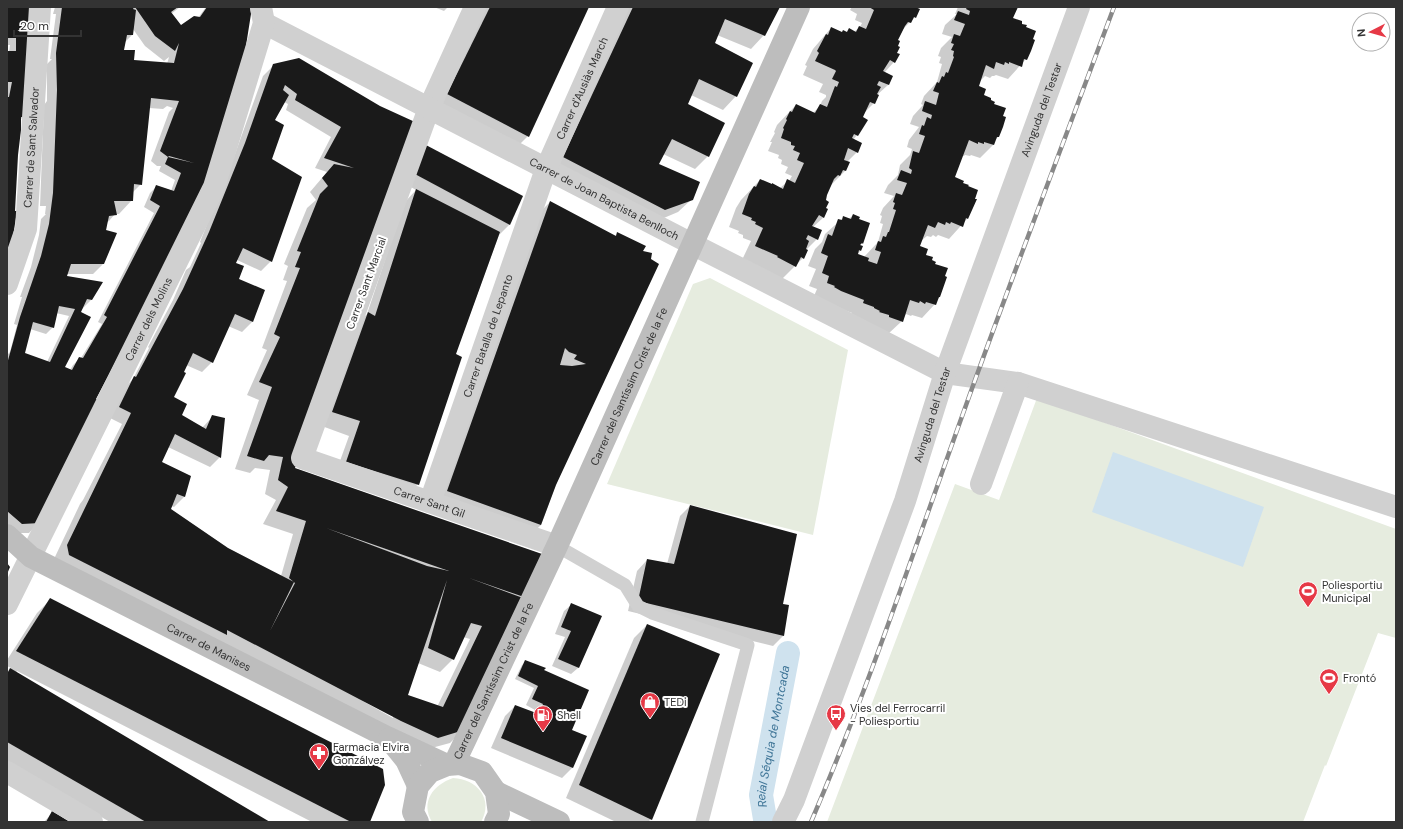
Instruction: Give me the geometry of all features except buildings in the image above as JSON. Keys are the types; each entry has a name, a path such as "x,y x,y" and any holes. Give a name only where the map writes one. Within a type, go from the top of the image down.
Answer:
{"street":[{"name":"Carrer de Sant Salvador","path":"7,284 26,229 40,7"},
{"name":"Carrer Sant Marcial","path":"302,458 429,108 475,7"},
{"name":"Carrer d'Ausiàs March","path":"546,169 618,7"},
{"name":"Carrer del Santíssim Crist de la Fe","path":"450,764 557,546 799,7"},
{"name":"Avinguda del Testar","path":"783,822 794,800 905,501 945,373 1079,7"},
{"name":"Carrer de Joan Baptista Benlloch","path":"262,15 429,108 945,373 1018,384 1396,507"},
{"name":"Carrer dels Molins","path":"7,604 214,187 262,15"},
{"name":"Carrer Batalla de Lepanto","path":"430,502 546,169"},
{"path":"981,484 1018,384"},
{"name":"Carrer Sant Gil","path":"302,458 557,546"},
{"name":"Carrer de Manises","path":"7,535 31,557 387,737 450,764 460,764 482,772 496,792"},
{"name":"Carrer de Manises","path":"387,737 406,760 418,786"},
{"path":"413,819 418,786 430,772 450,764"},
{"path":"7,772 92,822"},
{"path":"495,822 499,814 496,792"},
{"path":"496,792 559,822"}],"lane":[{"path":"557,546 625,585 638,606 652,613 748,645 702,822"}],"shaded area":[{"path":"710,278 848,350 813,535 607,484 693,284"},
{"path":"1037,398 1396,529 1396,638 1378,633 1303,822 827,822 955,484 999,500"},
{"path":"453,778 462,779 469,782 476,786 481,792 484,798 485,814 481,822 432,822 427,808 430,795 440,785"}],"water":[{"path":"1113,452 1264,507 1243,567 1092,512"}],"waterway":[{"name":"Reial Séquia de Montcada","path":"765,819 761,795 788,653"}],"railway":[{"path":"811,822 872,668 983,358 1114,7"}],"place":[{"name":"Poliesportiu Municipal","path":"1308,608"},
{"name":"Frontó","path":"1329,695"},
{"name":"TEDi","path":"650,719"},
{"name":"Vies del Ferrocarril - Poliesportiu","path":"836,731"},
{"name":"Shell","path":"543,732"},
{"name":"Farmacia Elvira Gonzálvez","path":"319,770"}]}
